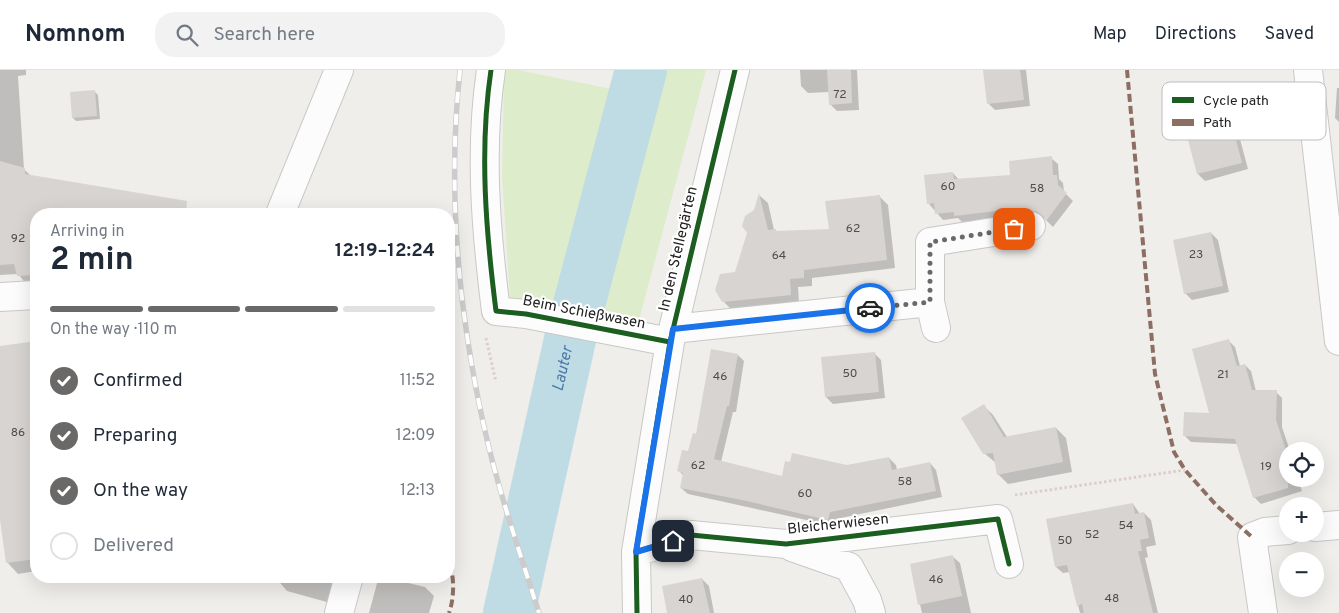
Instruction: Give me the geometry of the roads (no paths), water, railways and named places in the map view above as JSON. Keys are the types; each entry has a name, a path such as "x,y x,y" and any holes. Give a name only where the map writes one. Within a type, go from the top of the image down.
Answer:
{"street":[{"path":"282,208 339,70"},
{"name":"Beim Schießwasen","path":"491,70 485,180 487,238 496,311 526,314 624,334 671,336"},
{"name":"In den Stellegärten","path":"637,613 636,552 671,336 735,70"},
{"path":"1316,140 1339,341"},
{"name":"In den Stellegärten","path":"671,336 933,315 930,242 1031,226"},
{"path":"0,297 30,295"},
{"name":"Bleicherwiesen","path":"636,552 691,535 786,544 998,520 1009,564"},
{"path":"1324,526 1339,525"},
{"path":"1263,613 1252,537 1265,532 1279,531"},
{"name":"Bleicherwiesen","path":"786,544 849,567 868,600 871,613"},
{"path":"339,613 347,583"}],"waterway":[{"name":"Lauter","path":"509,613 571,335 641,70"}],"railway":[{"path":"460,70 456,116 455,206 462,297 468,342 485,431 497,477 539,613"}]}
